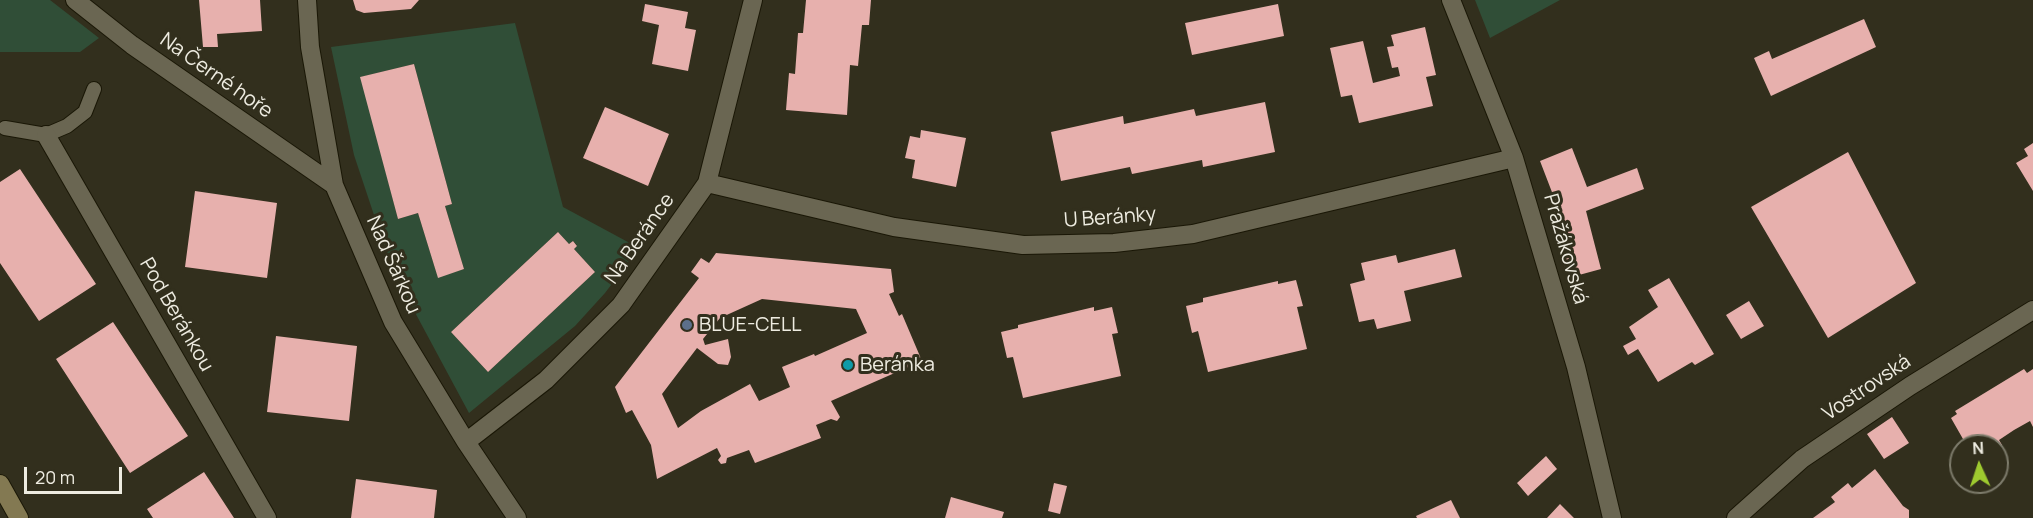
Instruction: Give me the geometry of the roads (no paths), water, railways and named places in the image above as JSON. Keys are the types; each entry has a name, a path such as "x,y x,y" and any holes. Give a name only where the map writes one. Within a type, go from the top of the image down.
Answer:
{"main road":[{"path":"0,484 19,518"}],"street":[{"name":"Na Černé hoře","path":"75,0 132,45 334,185"},
{"name":"Nad Šárkou","path":"307,0 310,47 334,185 381,298 466,442 517,518"},
{"name":"Na Beránce","path":"466,442 546,380 621,305 707,183 753,0"},
{"name":"Pražákovská","path":"1451,0 1514,158 1576,367 1612,518"},
{"name":"Pod Beránkou","path":"46,135 267,518"},
{"name":"U Beránky","path":"707,183 894,227 1023,245 1114,243 1193,234 1514,158"},
{"name":"Vostrovská","path":"1736,518 1802,459 1910,386 2033,310"}],"lane":[{"path":"6,128 46,135 67,126 85,112 94,89"}],"place":[{"name":"BLUE-CELL","path":"687,325"},
{"name":"Beránka","path":"848,365"}]}
